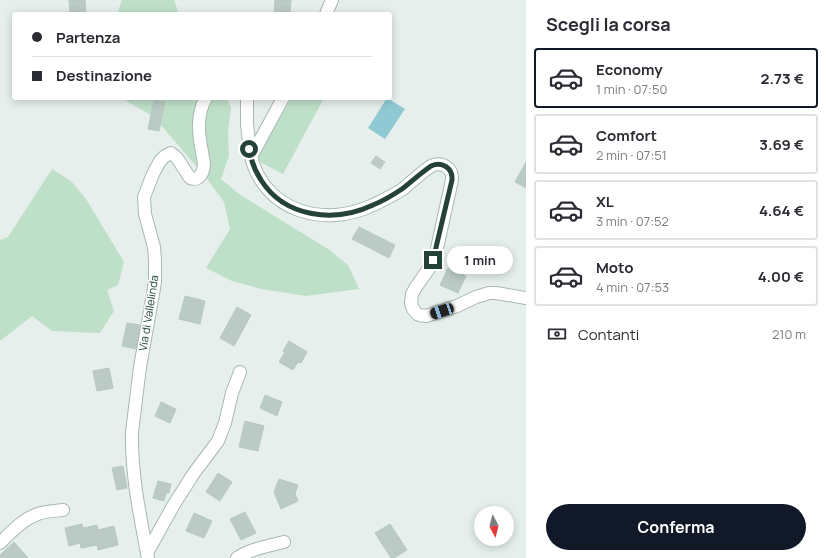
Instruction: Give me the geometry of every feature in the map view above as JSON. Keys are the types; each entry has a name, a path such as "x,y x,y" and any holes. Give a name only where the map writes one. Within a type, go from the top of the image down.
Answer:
{"street":[{"path":"327,12 332,0"},
{"name":"Via di Vallelinda","path":"147,555 135,488 132,441 140,367 155,282 154,248 145,214 144,197 153,174 162,158 167,154 171,153 175,156 190,178 196,179 201,174 204,163 199,120 201,109 205,100"},
{"path":"247,100 247,125 254,167 260,179 269,191 286,205 302,211 324,216 360,210 372,206 397,192 431,166 437,164 444,165 451,171 452,180 436,253 430,267 412,294 411,303 416,314 426,316 489,293 526,298"},
{"path":"251,156 282,100"},
{"path":"147,555 176,500 218,441 225,423 234,386 240,372"},
{"path":"0,543 23,522 32,516 43,512 63,510"},
{"path":"236,558 258,548 284,542"}],"green space":[{"path":"122,0 174,0 178,12 118,12"},
{"path":"124,100 228,100 231,108 228,132 229,156 221,179 239,194 328,249 348,265 359,289 306,296 261,289 232,281 206,268 230,229 224,202 208,180 154,117"},
{"path":"291,100 323,100 283,174 254,159"},
{"path":"52,169 71,181 86,199 124,262 118,285 107,290 114,311 100,333 52,331 32,316 0,341 0,240 8,237"}],"water":[{"path":"386,100 390,100 405,109 385,139 368,128"}],"building":[{"path":"69,0 85,0 86,12 70,12"},
{"path":"275,0 291,0 290,12 274,12"},
{"path":"154,100 165,102 159,131 148,129"},
{"path":"376,156 385,162 380,169 371,163"},
{"path":"526,162 526,188 515,182"},
{"path":"359,227 395,245 389,258 352,239"},
{"path":"448,268 466,276 458,293 440,285"},
{"path":"185,296 205,301 200,324 179,319"},
{"path":"237,307 251,315 234,346 220,338"},
{"path":"127,323 140,325 136,349 122,346"},
{"path":"289,341 307,352 301,363 298,362 293,370 279,362"},
{"path":"109,368 113,388 97,391 93,371"},
{"path":"265,395 282,402 277,416 260,408"},
{"path":"161,402 176,409 170,423 155,416"},
{"path":"245,421 264,426 258,451 239,447"},
{"path":"123,466 127,488 117,490 112,468"},
{"path":"218,473 232,482 220,501 206,492"},
{"path":"279,479 298,485 295,494 298,501 281,509 274,492"},
{"path":"158,481 171,484 169,493 166,493 164,501 153,498"},
{"path":"245,512 256,533 241,540 230,519"},
{"path":"194,513 212,521 204,538 186,531"},
{"path":"82,524 83,528 97,525 98,530 114,526 118,545 98,550 97,545 81,548 80,543 69,546 65,528"},
{"path":"390,524 407,550 394,558 391,558 375,533"},
{"path":"14,542 28,558 0,558 0,555"}],"route":[{"path":"249,149 257,173 264,185 273,195 286,205 293,208 319,215 330,216 355,212 372,206 403,188 431,166 437,164 444,165 451,171 453,176 436,253 433,260"}]}
